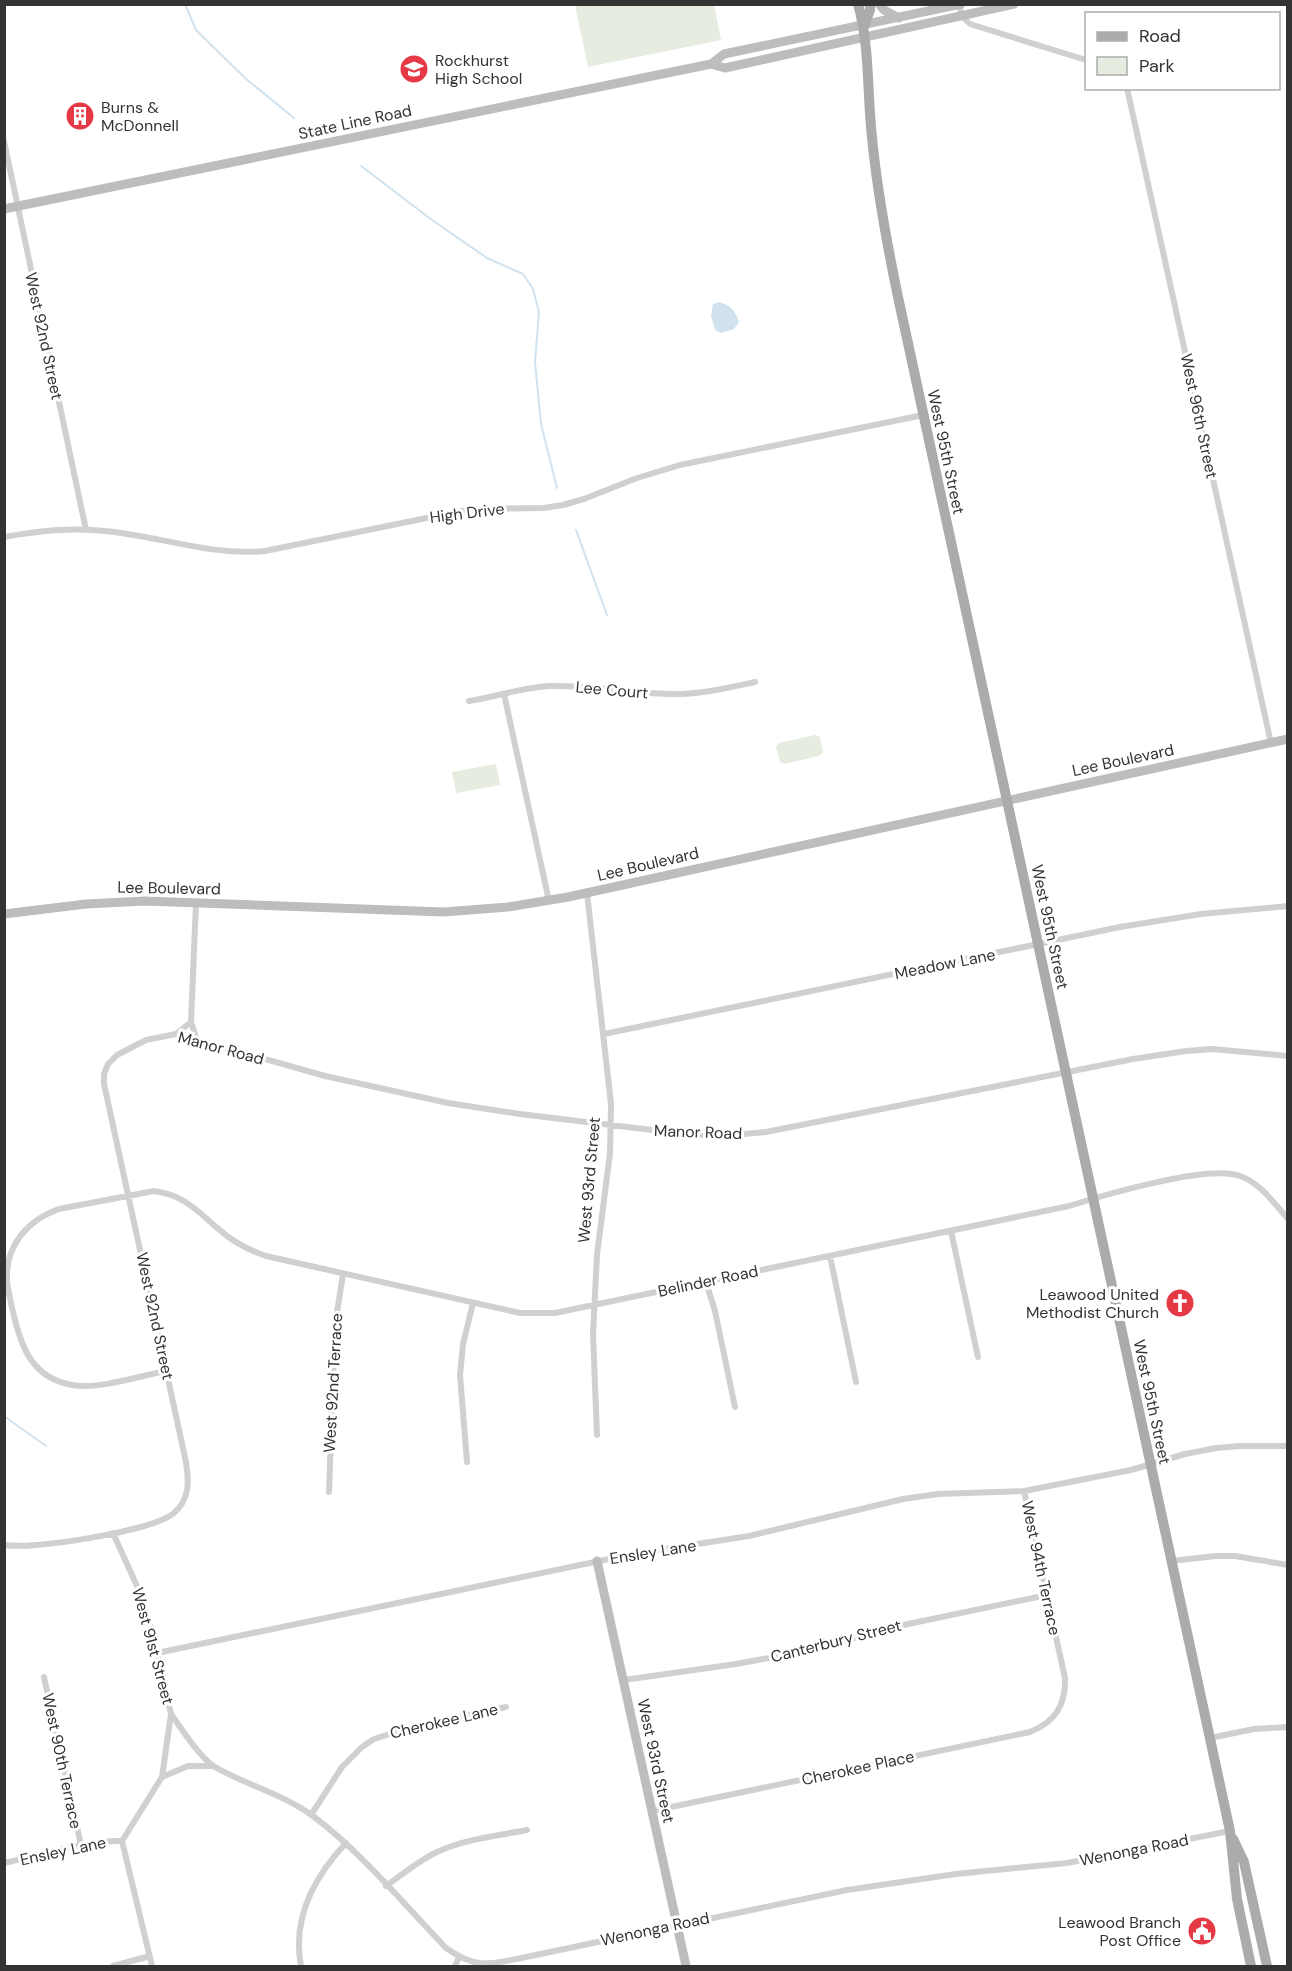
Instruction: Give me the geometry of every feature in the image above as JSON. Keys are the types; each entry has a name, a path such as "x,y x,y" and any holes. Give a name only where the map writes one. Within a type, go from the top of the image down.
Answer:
{"main road":[{"path":"858,4 864,26"},
{"path":"864,26 870,4"},
{"name":"West 95th Street","path":"864,26 872,137 880,203 923,415 1230,1831 1238,1899 1251,1966"},
{"name":"West 95th Street","path":"1230,1831 1244,1862 1267,1966"}],"street":[{"path":"879,4 884,10 899,18"},
{"name":"State Line Road","path":"711,64 725,68 1014,4"},
{"name":"State Line Road","path":"4,209 711,64 724,54 960,5"},
{"path":"960,5 962,16 970,24 1085,60"},
{"name":"West 96th Street","path":"1127,90 1271,743"},
{"name":"West 92nd Street","path":"4,141 86,530"},
{"name":"High Drive","path":"4,537 60,529 106,531 235,552 265,551 461,511 493,508 544,508 563,505 584,500 659,470 923,415"},
{"name":"Lee Court","path":"469,701 546,686 582,685 641,693 672,694 713,691 755,682"},
{"path":"504,694 549,901"},
{"name":"Lee Boulevard","path":"4,914 120,902 444,912 508,907 587,893 1287,739"},
{"name":"West 93rd Street","path":"587,893 610,1104 610,1153 597,1255 594,1305 597,1435"},
{"path":"196,903 191,1022 197,1040"},
{"name":"Meadow Lane","path":"604,1034 1176,917 1287,906"},
{"path":"176,1034 191,1022"},
{"name":"Manor Road","path":"115,1057 146,1040 176,1034 325,1076 510,1113 685,1134 741,1136 1186,1051 1212,1049 1287,1056"},
{"name":"West 92nd Street","path":"113,1533 166,1519 180,1506 186,1496 188,1486 187,1468 104,1084 104,1074 108,1064 115,1057"},
{"name":"Belinder Road","path":"166,1371 87,1387 59,1382 37,1367 27,1356 21,1345 15,1322 7,1269 13,1247 24,1231 38,1218 59,1209 154,1191 174,1195 184,1200 222,1232 249,1250 286,1262 473,1303 536,1314 555,1313 1069,1206 1093,1198 1209,1172 1231,1173 1249,1180 1263,1191 1287,1219"},
{"path":"951,1230 978,1357"},
{"path":"830,1256 856,1382"},
{"name":"West 92nd Terrace","path":"329,1492 335,1325 343,1274"},
{"path":"706,1282 715,1311 735,1407"},
{"path":"467,1462 460,1375 463,1344 473,1303"},
{"name":"Ensley Lane","path":"157,1653 597,1561 749,1536 903,1499 938,1494 1024,1491 1150,1465 1185,1454 1216,1448 1287,1446"},
{"name":"West 94th Terrace","path":"1024,1491 1066,1689 1058,1712"},
{"path":"4,1545 22,1547 113,1533"},
{"name":"West 91st Street","path":"113,1533 141,1595 171,1714 162,1777 122,1841"},
{"path":"1171,1562 1235,1556 1287,1565"},
{"name":"West 93rd Street","path":"597,1561 686,1966"},
{"name":"Canterbury Street","path":"624,1680 801,1652 908,1624 1047,1595"},
{"name":"West 90th Terrace","path":"44,1677 81,1845"},
{"name":"Cherokee Lane","path":"311,1815 342,1767 362,1747 374,1739 409,1728 507,1707"},
{"name":"Cherokee Place","path":"652,1811 1030,1732 1051,1720 1058,1712"},
{"name":"Wenonga Road","path":"171,1714 212,1766 267,1791 311,1815 345,1843 446,1948 459,1958 479,1964 489,1964 877,1884 1067,1863 1230,1831"},
{"path":"1209,1738 1254,1729 1287,1727"},
{"path":"162,1777 188,1766 212,1766"},
{"path":"386,1886 417,1863 437,1852 455,1845 527,1830"},
{"path":"122,1841 152,1966"},
{"name":"Ensley Lane","path":"4,1863 81,1845 122,1841"},
{"path":"301,1966 299,1943 301,1922 307,1902 325,1866 345,1843"},
{"path":"113,1966 150,1956"},
{"path":"455,1966 459,1958"}],"green space":[{"path":"575,5 714,5 721,40 588,67"},
{"path":"815,735 820,737 823,752 819,756 784,764 780,762 776,747 779,743"},
{"path":"496,764 500,785 456,793 452,772"}],"water":[{"path":"719,302 732,309 739,322 734,329 721,333 715,330 711,316 713,304"}],"waterway":[{"path":"185,4 196,30 245,78 294,118"},
{"path":"361,166 487,258 523,274 533,289 539,312 535,362 541,424 557,488"},
{"path":"576,530 607,615"},
{"path":"4,1416 46,1446"}],"place":[{"name":"Rockhurst High School","path":"414,69"},
{"name":"Burns & McDonnell","path":"80,116"},
{"name":"Leawood United Methodist Church","path":"1180,1303"},
{"name":"Leawood Branch Post Office","path":"1202,1931"}]}
